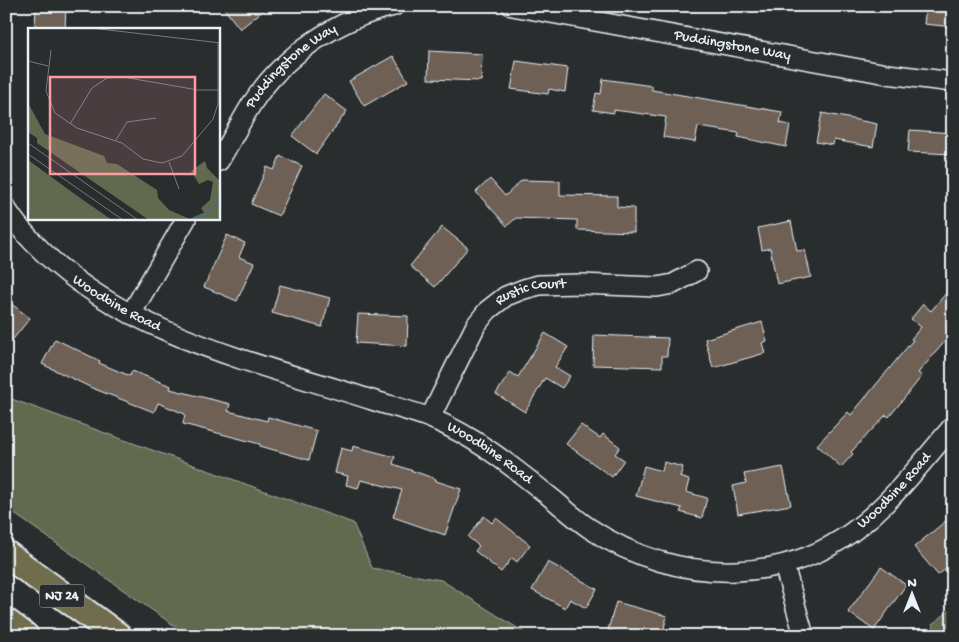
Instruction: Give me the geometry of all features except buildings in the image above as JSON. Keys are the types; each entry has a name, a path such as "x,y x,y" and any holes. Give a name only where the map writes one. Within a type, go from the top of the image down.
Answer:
{"highway":[{"name":"NJ 24","path":"6,554 118,636"},
{"path":"6,622 25,636"}],"street":[{"name":"Puddingstone Way","path":"220,160 252,104 274,76 296,55 321,36 348,21 394,6"},
{"name":"Puddingstone Way","path":"512,6 887,74 953,82"},
{"name":"Woodbine Road","path":"6,208 27,236 58,266 75,280 131,314 177,336 224,353 430,418 470,438 506,462 588,527 614,543 643,556 672,565 699,570 735,571 784,565 814,555 842,540 867,522 889,501 953,426"},
{"path":"131,314 185,220"},
{"name":"Rustic Court","path":"430,418 476,325 488,310 506,296 524,288 539,285 657,286 673,284 697,271"},
{"path":"784,565 804,636"}],"green space":[{"path":"6,397 353,523 372,568 441,580 530,636 189,636 6,508"},
{"path":"953,608 953,636 939,636 932,624"}]}
